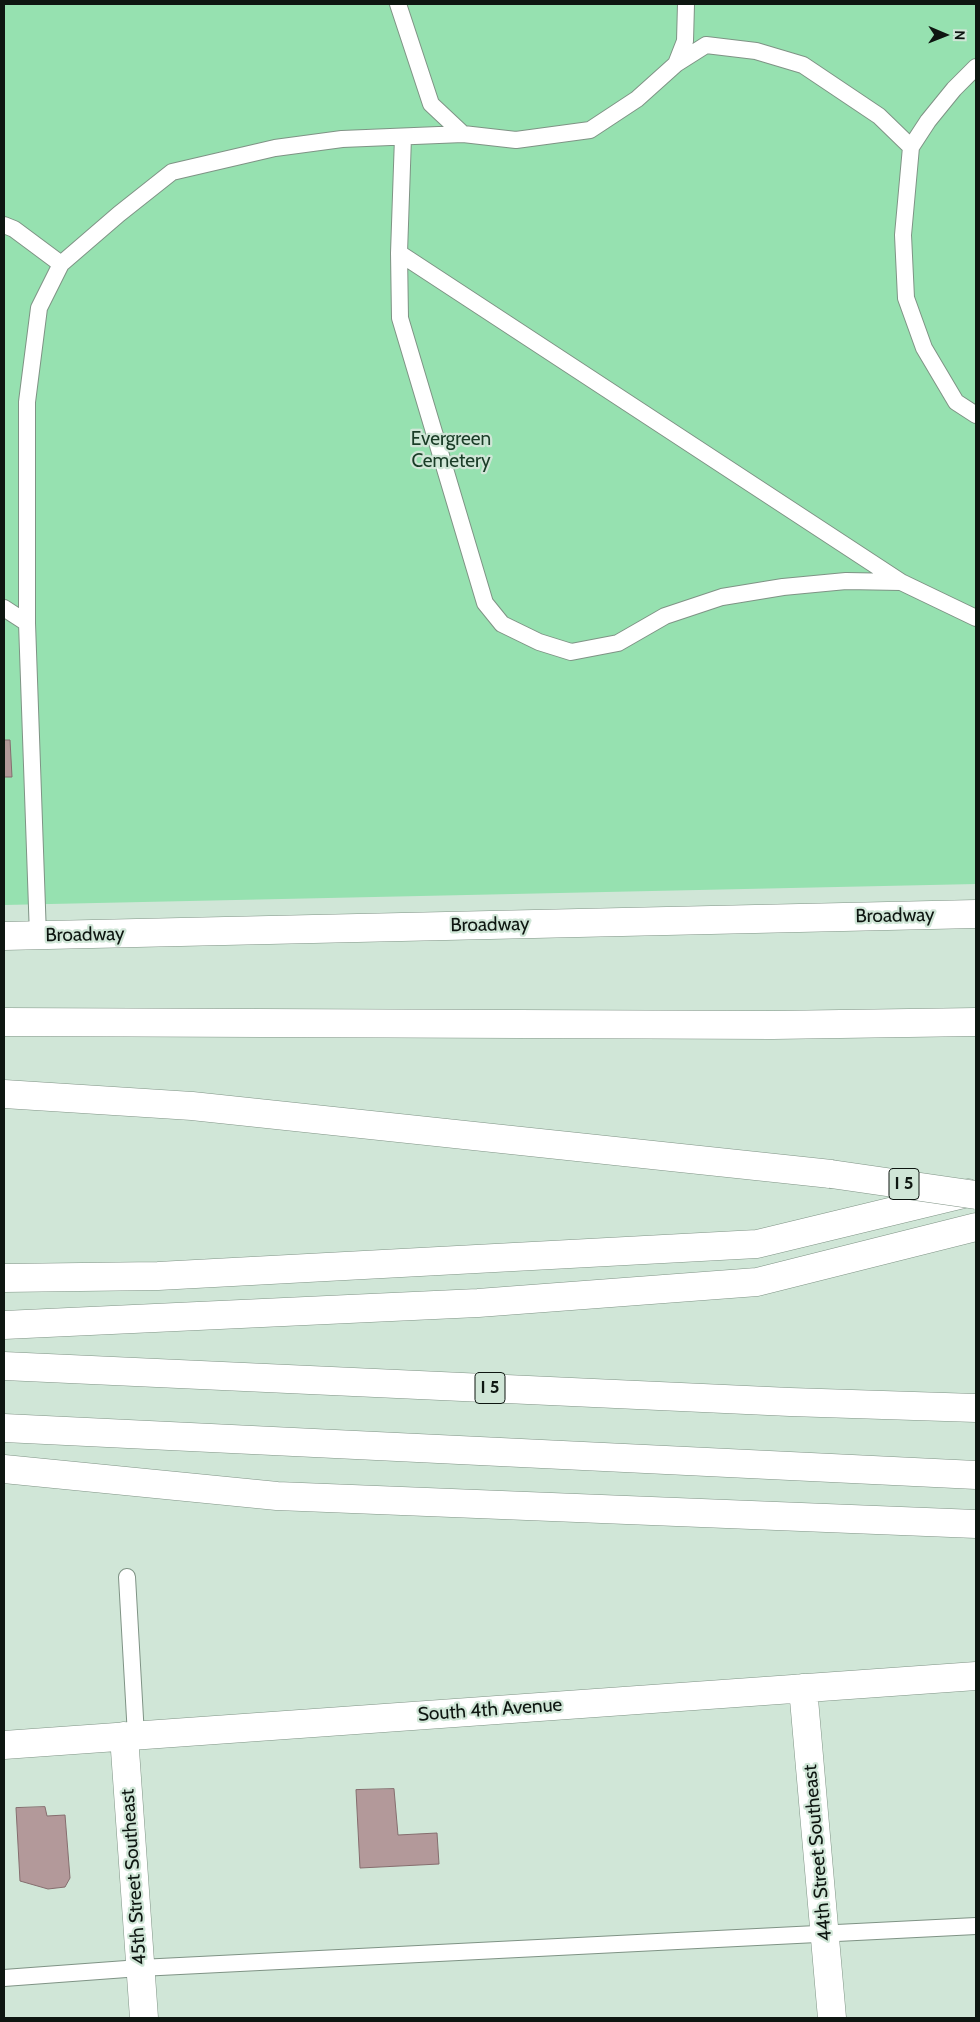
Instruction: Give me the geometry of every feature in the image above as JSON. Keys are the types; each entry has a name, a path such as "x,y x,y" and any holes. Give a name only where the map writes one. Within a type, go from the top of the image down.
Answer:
{"main road":[{"name":"Broadway","path":"4,936 976,914"},
{"path":"4,1022 773,1025 976,1022"},
{"name":"I 5","path":"4,1094 192,1106 831,1174 976,1195"},
{"path":"4,1278 158,1276 756,1244 976,1191"},
{"path":"4,1324 478,1303 757,1282 976,1227"},
{"name":"I 5","path":"4,1366 976,1408"},
{"path":"4,1428 976,1475"},
{"path":"4,1469 277,1496 976,1524"},
{"name":"South 4th Avenue","path":"4,1745 976,1676"},
{"name":"44th Street Southeast","path":"804,1688 832,2018"},
{"name":"45th Street Southeast","path":"130,1736 140,1968 144,2018"}],"lane":[{"path":"676,64 685,41 686,4"},
{"path":"401,7 431,104 462,134"},
{"path":"38,936 27,623 26,402 39,308 61,264 118,214 172,172 275,148 342,139 462,134 516,140 590,130 637,98 676,64 706,45 756,51 803,65 879,116 911,147"},
{"path":"976,67 954,89 928,121 911,147 903,235 906,298 924,348 956,402 976,416"},
{"path":"403,136 399,253 400,318 485,603 502,624 539,642 571,652 618,643 666,616 722,597 783,587 846,581 901,582"},
{"path":"4,225 14,229 61,264"},
{"path":"399,253 901,582 976,618"},
{"path":"4,608 27,623"},
{"path":"127,1577 130,1736"},
{"path":"4,1978 140,1968 976,1926"}],"green space":[{"name":"Evergreen Cemetery","path":"4,4 976,4 976,884 4,905"}],"building":[{"path":"4,740 10,740 12,777 4,777"},
{"path":"394,1789 398,1835 437,1833 439,1864 360,1868 356,1790"},
{"path":"45,1807 47,1816 65,1815 70,1878 65,1887 48,1889 20,1881 16,1808"}]}
